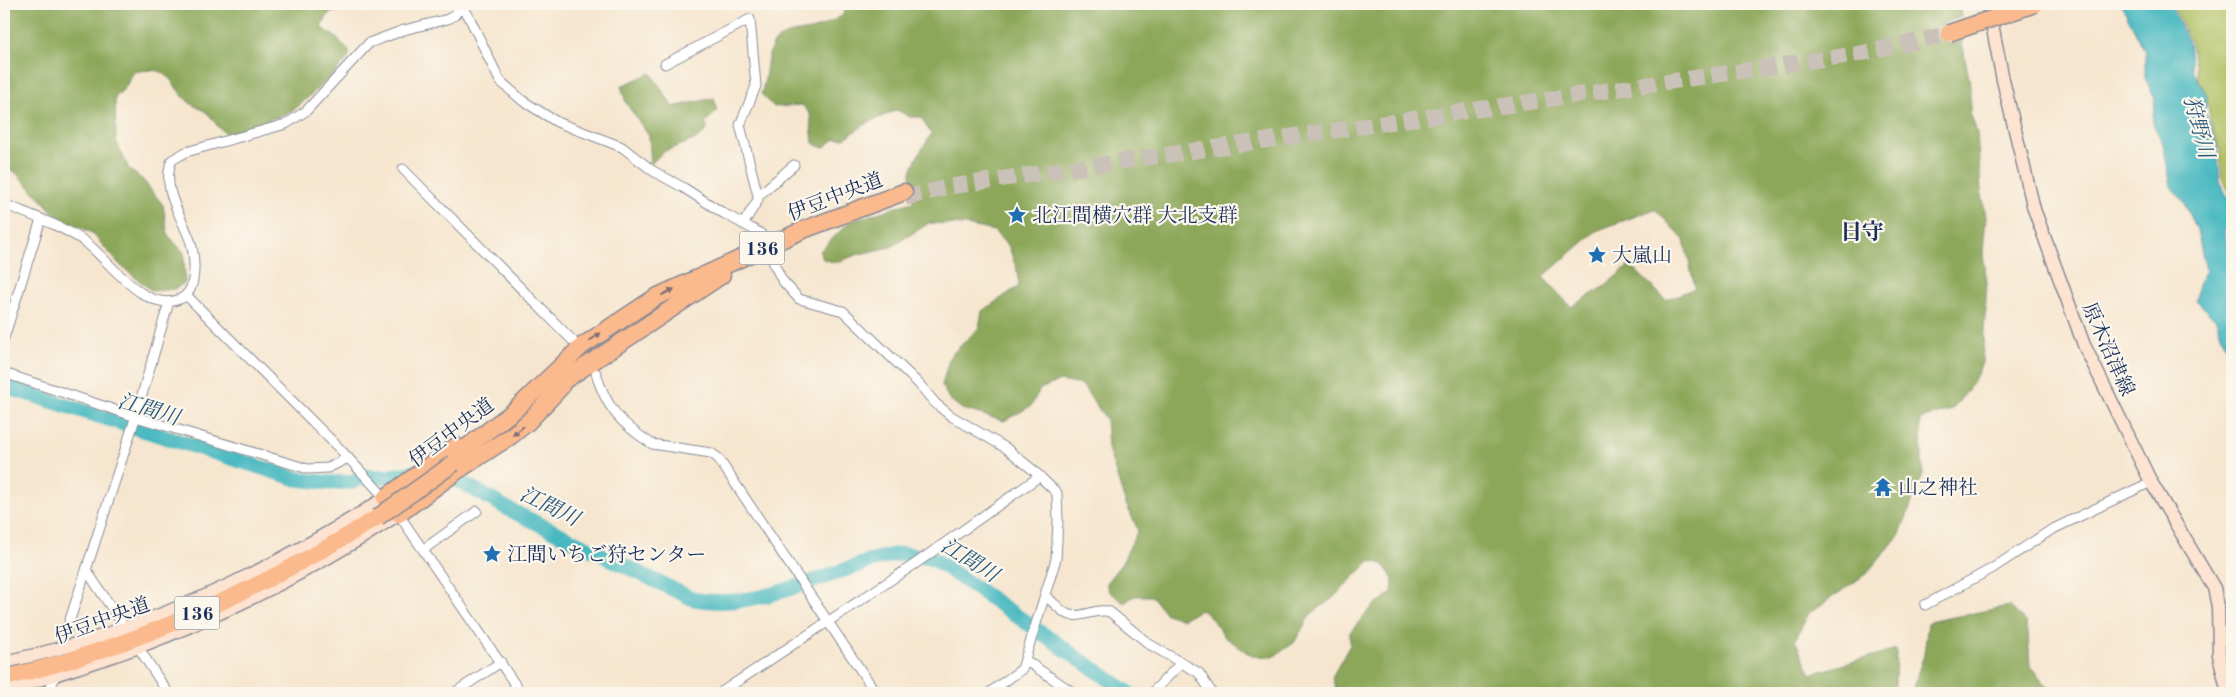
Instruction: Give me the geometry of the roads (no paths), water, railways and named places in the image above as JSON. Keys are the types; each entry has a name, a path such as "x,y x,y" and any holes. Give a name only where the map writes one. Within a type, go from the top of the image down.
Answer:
{"highway":[{"path":"2020,4 1945,31 2035,4"},
{"name":"伊豆中央道","path":"4,678 70,661 154,632 273,578 333,545 451,463 570,368 590,340 656,298 803,230 904,195"},
{"path":"399,514 423,496 451,463"},
{"name":"136","path":"385,498 400,487 451,463"},
{"name":"伊豆中央道","path":"4,673 69,656 151,626 206,603 270,573 376,514"}],"main road":[{"name":"原木沼津線","path":"1988,4 2003,80 2034,209 2084,345 2151,482 2214,588 2218,607 2219,655 2228,693"},
{"path":"4,662 73,646 189,604 312,543 385,498"},
{"path":"4,692 132,649 239,605 355,543 399,514"}],"street":[{"path":"4,204 83,241 132,286 152,298 170,302 180,300 186,296 192,286 194,275 192,246 170,190 168,177 172,160 186,152 286,124 306,111 369,43 404,30 448,19 455,15 458,9 467,13 487,58 500,80 523,101 557,122 622,147 653,171 760,234 765,240"},
{"path":"665,64 750,19 756,86 740,125 758,200 743,224"},
{"path":"758,196 794,165"},
{"path":"403,169 573,341"},
{"path":"4,338 41,220"},
{"path":"770,254 782,280 799,299 843,311 943,410 1006,448 1054,488 1058,499 1056,559 1032,632 1025,660 1018,674 989,693"},
{"path":"186,296 348,458 399,514 521,693"},
{"path":"65,635 130,434 170,302"},
{"path":"4,373 135,418 308,469 328,468 348,458"},
{"path":"596,373 607,403 652,444 711,453 718,458 876,693"},
{"path":"720,693 915,564 1040,476"},
{"path":"1925,605 1993,568 2051,530 2151,482"},
{"path":"424,549 478,511"},
{"path":"87,570 124,625"},
{"path":"1045,596 1068,614 1077,615 1108,611 1149,644 1199,673 1212,693"},
{"path":"140,650 168,693"},
{"path":"1025,660 1074,693"},
{"path":"454,693 501,662"},
{"path":"1152,693 1182,662"},
{"path":"49,693 54,678"}],"water":[{"name":"狩野川","path":"2121,4 2170,4 2189,43 2192,70 2207,95 2205,112 2217,145 2220,182 2232,206 2232,217 2224,232 2232,265 2232,364 2216,320 2196,300 2198,285 2206,270 2197,231 2185,203 2171,187 2163,143 2152,123 2155,99 2145,78 2145,51"}],"waterway":[{"name":"江間川","path":"4,386 297,479 330,483 351,482 365,476 385,477 415,472 436,473 463,483 508,509 693,599 733,601 774,594 877,559 895,555 914,555 935,560 1129,693"}],"tunnel":[{"path":"905,198 948,187 994,180 1858,54 1944,35"}],"place":[{"name":"北江間横穴群 大北支群","path":"1017,215"},
{"name":"大嵐山","path":"1597,255"},
{"name":"山之神社","path":"1883,487"},
{"name":"江間いちご狩センター","path":"492,554"}],"district":[{"name":"日守","path":"1862,231"}]}
